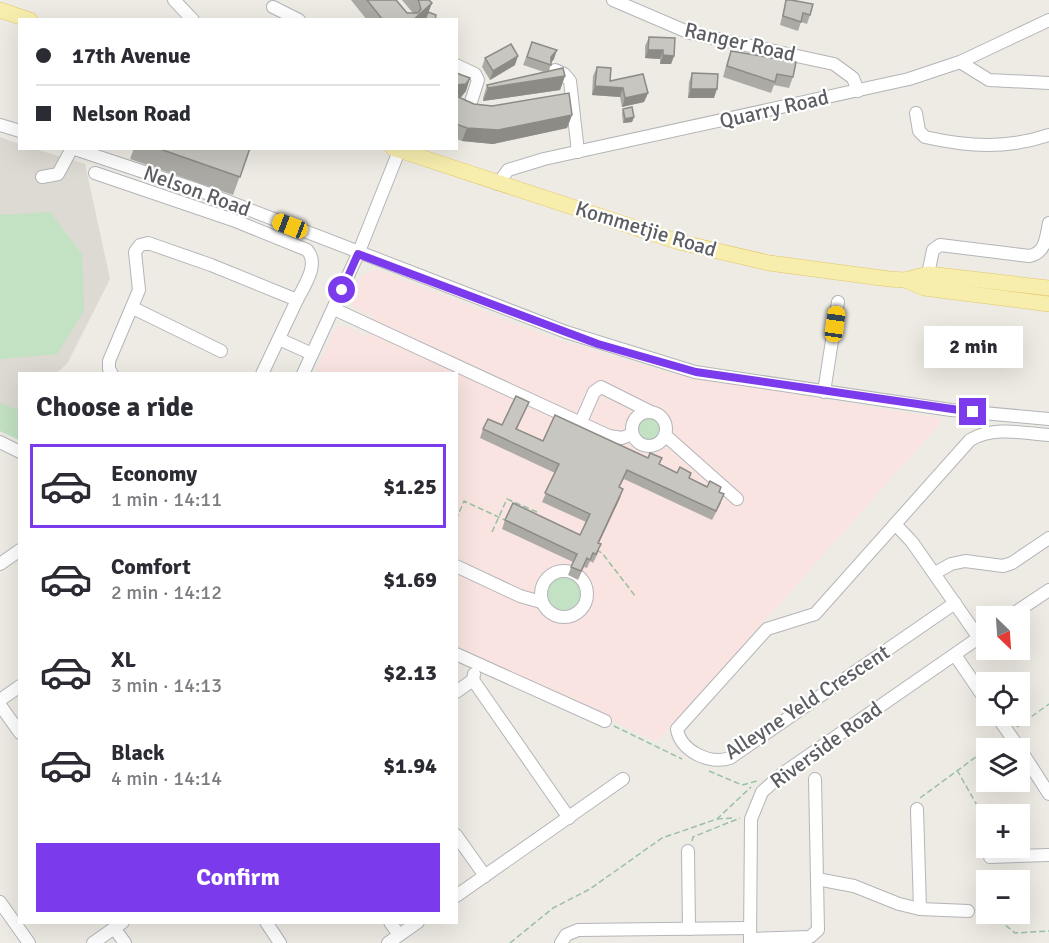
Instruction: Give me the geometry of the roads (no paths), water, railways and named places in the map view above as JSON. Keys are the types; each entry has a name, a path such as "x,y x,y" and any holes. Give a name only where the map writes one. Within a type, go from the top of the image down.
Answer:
{"main road":[{"path":"0,10 24,18"},
{"name":"Kommetjie Road","path":"396,150 679,242 769,264 906,280 924,288 1049,304"},
{"name":"Kommetjie Road","path":"906,280 928,274 1049,288"}],"street":[{"path":"174,0 191,18"},
{"name":"Ranger Road","path":"613,0 690,33 834,64 853,78 858,91"},
{"path":"269,18 274,3 296,18"},
{"name":"Quarry Road","path":"498,184 513,167 920,76 960,62 1049,20"},
{"path":"960,62 989,80 1049,82"},
{"path":"458,66 475,74 478,80 475,109 458,105"},
{"path":"555,70 569,78 566,97 578,152"},
{"path":"916,113 919,131 925,137 980,146 1015,145 1049,135"},
{"path":"0,125 18,130"},
{"path":"42,177 58,174 71,150"},
{"name":"Nelson Road","path":"78,150 201,191 358,254 598,344 696,372 951,410 1049,419"},
{"path":"304,372 358,254 396,150"},
{"path":"95,173 233,220 307,250 311,255 312,264 263,372"},
{"path":"928,274 933,250 939,245 1029,256 1037,254 1043,248 1049,223"},
{"path":"111,372 110,361 133,308 140,283 134,256 138,248 148,243 211,264 297,300"},
{"path":"824,392 838,302"},
{"path":"133,308 221,351"},
{"path":"334,309 580,424 614,438 632,434"},
{"path":"279,339 312,354"},
{"path":"580,424 594,392 601,387 663,419 665,435 737,499"},
{"path":"649,411 635,418 632,434 638,442 648,446 658,443 665,435"},
{"name":"Alleyne Yeld Crescent","path":"955,603 730,758 716,761 682,744 677,729 767,628 814,614 970,440 986,432 996,431 1049,435"},
{"path":"0,442 18,451"},
{"path":"895,524 912,542 955,603 976,627"},
{"path":"935,573 951,564 965,561 1003,566 1012,563 1049,538"},
{"path":"0,564 18,551"},
{"path":"458,567 520,596 541,602"},
{"path":"1025,606 1049,590"},
{"name":"Riverside Road","path":"750,937 751,819 757,800 777,778 976,640"},
{"path":"458,655 605,721"},
{"path":"955,655 976,686"},
{"path":"458,691 473,680 477,664"},
{"path":"473,680 569,818"},
{"path":"0,700 18,688"},
{"path":"0,705 18,730"},
{"path":"1030,765 1049,794"},
{"path":"458,895 623,779"},
{"path":"561,943 566,935 578,930 689,929 750,937 814,935 818,923 815,779"},
{"path":"917,809 920,909"},
{"path":"458,838 485,876"},
{"path":"688,851 689,929"},
{"path":"1030,856 1049,855"},
{"path":"817,879 854,886 898,904 920,909 968,911"},
{"path":"0,902 29,943"},
{"path":"267,924 280,943"},
{"path":"391,924 399,935"},
{"path":"388,943 415,924"},
{"path":"93,943 118,925 125,943"}]}
